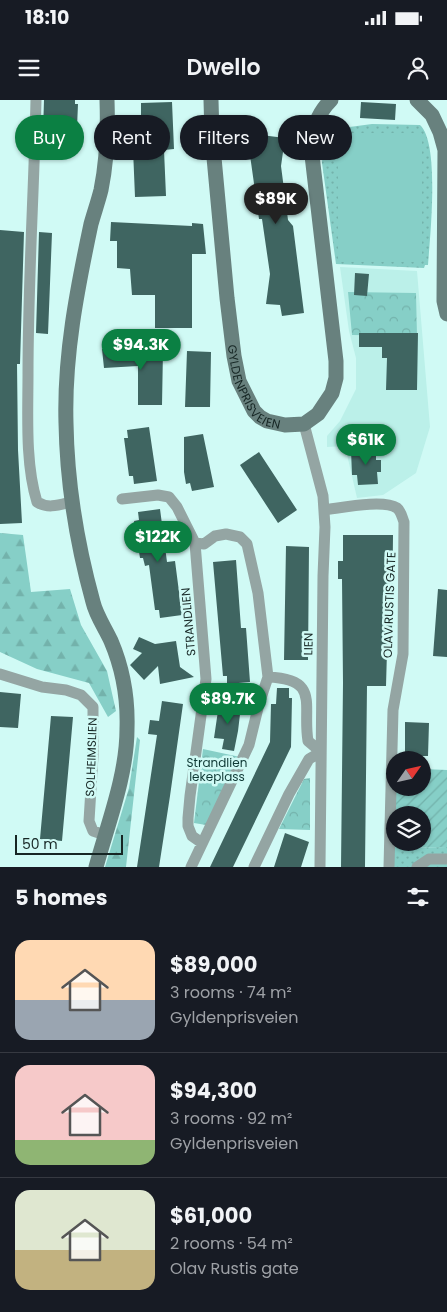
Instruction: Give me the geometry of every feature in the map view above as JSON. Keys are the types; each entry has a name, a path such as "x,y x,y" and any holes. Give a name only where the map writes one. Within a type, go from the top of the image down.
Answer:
{"street":[{"path":"36,100 28,334 28,425 32,487 37,502 44,506 71,502"},
{"path":"96,867 112,813 126,750 127,729 124,685 119,662 93,604 71,502 66,423 69,349 92,222 101,190 107,146 108,100"},
{"name":"GYLDENPRISVEIEN","path":"211,100 212,136 226,288 238,381 254,411 260,417 267,422 285,425 304,424 318,414 332,393 336,378 336,361 311,147 314,128 319,115 331,100"},
{"path":"417,100 432,115 440,132 445,150 444,301 447,314"},
{"name":"LIEN","path":"304,424 322,490 324,510 320,867"},
{"name":"STRANDLIEN","path":"122,499 158,495 168,498 177,507 195,543 206,679 190,796 188,826 192,836 202,843"},
{"name":"OLAV RUSTIS GATE","path":"324,510 384,504 396,508 404,522 403,654 393,710 389,867"},
{"path":"191,867 242,764 268,677 258,593 247,544 240,537 226,534 215,536 204,544 195,543"},
{"name":"SOLHEIMSLIEN","path":"0,674 42,687 66,690 81,695 93,707 93,756 89,821 93,831 105,835"},
{"path":"254,867 293,787 309,759 320,752 308,741 308,709 305,693 291,680 268,677"},
{"path":"416,867 429,859 447,859"}],"shaded area":[{"path":"340,267 417,271 430,427 416,473 383,495 357,498 345,446 327,447 327,436 340,421 356,389 356,358 349,331"}],"green space":[{"path":"372,124 420,125 426,135 432,170 432,213 428,265 425,265 424,268 336,264 322,160 352,160 352,127"},
{"path":"352,133 422,133 422,262 338,262 338,160 352,160"},
{"path":"348,292 416,293 417,336 352,335"},
{"path":"0,533 23,535 31,592 70,589 81,625 107,671 116,711 108,717 89,683 37,669 0,652"},
{"path":"137,737 140,740 126,867 105,867 129,788"},
{"name":"Strandlien lekeplass","path":"203,749 240,757 206,825 194,823"},
{"path":"431,769 447,770 447,847 431,847 431,806 394,806 394,796 431,796"},
{"path":"310,778 310,830 279,829 304,779"},
{"path":"431,847 447,847 447,867 389,867 390,851 431,851"}],"building":[{"path":"44,100 75,100 75,104 78,104 78,115 44,115"},
{"path":"172,102 174,149 170,149 170,115 141,115 141,103"},
{"path":"361,102 396,104 395,120 360,118"},
{"path":"268,136 278,137 278,160 282,160 288,220 293,226 304,313 282,316 280,305 266,304 270,274 262,219 259,219 251,160 268,160"},
{"path":"133,160 164,160 166,196 135,197"},
{"path":"111,222 192,226 192,223 203,224 206,254 192,254 192,328 155,328 155,295 132,295 130,269 117,268 117,241 110,241"},
{"path":"0,230 24,232 20,364 17,364 18,450 22,523 0,524"},
{"path":"39,232 52,233 48,334 36,333"},
{"path":"355,273 369,274 367,296 354,295"},
{"path":"359,333 418,333 417,390 386,390 387,358 382,358 382,347 359,347"},
{"path":"102,349 163,350 162,405 138,405 138,366 104,368"},
{"path":"187,351 211,352 210,407 185,407"},
{"path":"149,427 157,481 134,484 133,476 129,476 124,438 128,438 127,430"},
{"path":"203,434 214,487 192,491 190,483 186,484 184,472 184,437"},
{"path":"376,448 376,460 381,460 381,472 377,472 378,484 358,485 357,475 352,475 351,450"},
{"path":"259,452 297,510 278,523 240,465"},
{"path":"160,509 167,562 175,561 182,615 160,618 159,610 155,610 149,565 145,566 143,558 140,558 134,521 139,520 138,512"},
{"path":"343,535 393,535 392,631 390,652 387,651 386,686 367,686 365,867 341,867 342,579 338,579 338,561 343,561"},
{"path":"286,546 309,547 308,660 284,660"},
{"path":"236,560 241,628 246,628 250,682 227,684 227,676 223,676 213,562"},
{"path":"438,589 447,590 447,657 433,656"},
{"path":"139,637 155,644 176,641 180,667 194,677 160,684 158,666 144,680 130,665 142,653 133,649"},
{"path":"277,688 289,688 289,698 292,698 291,747 233,867 210,867 270,742 271,704 276,704"},
{"path":"0,692 21,694 18,728 0,727"},
{"path":"162,701 183,704 170,796 159,867 137,867 157,735 148,734 150,720 159,721"},
{"path":"219,704 241,706 234,751 222,749 224,739 214,738"},
{"path":"51,716 73,717 62,841 40,839"},
{"path":"405,722 429,723 428,751 405,751"},
{"path":"285,833 309,842 301,867 274,867"}]}
